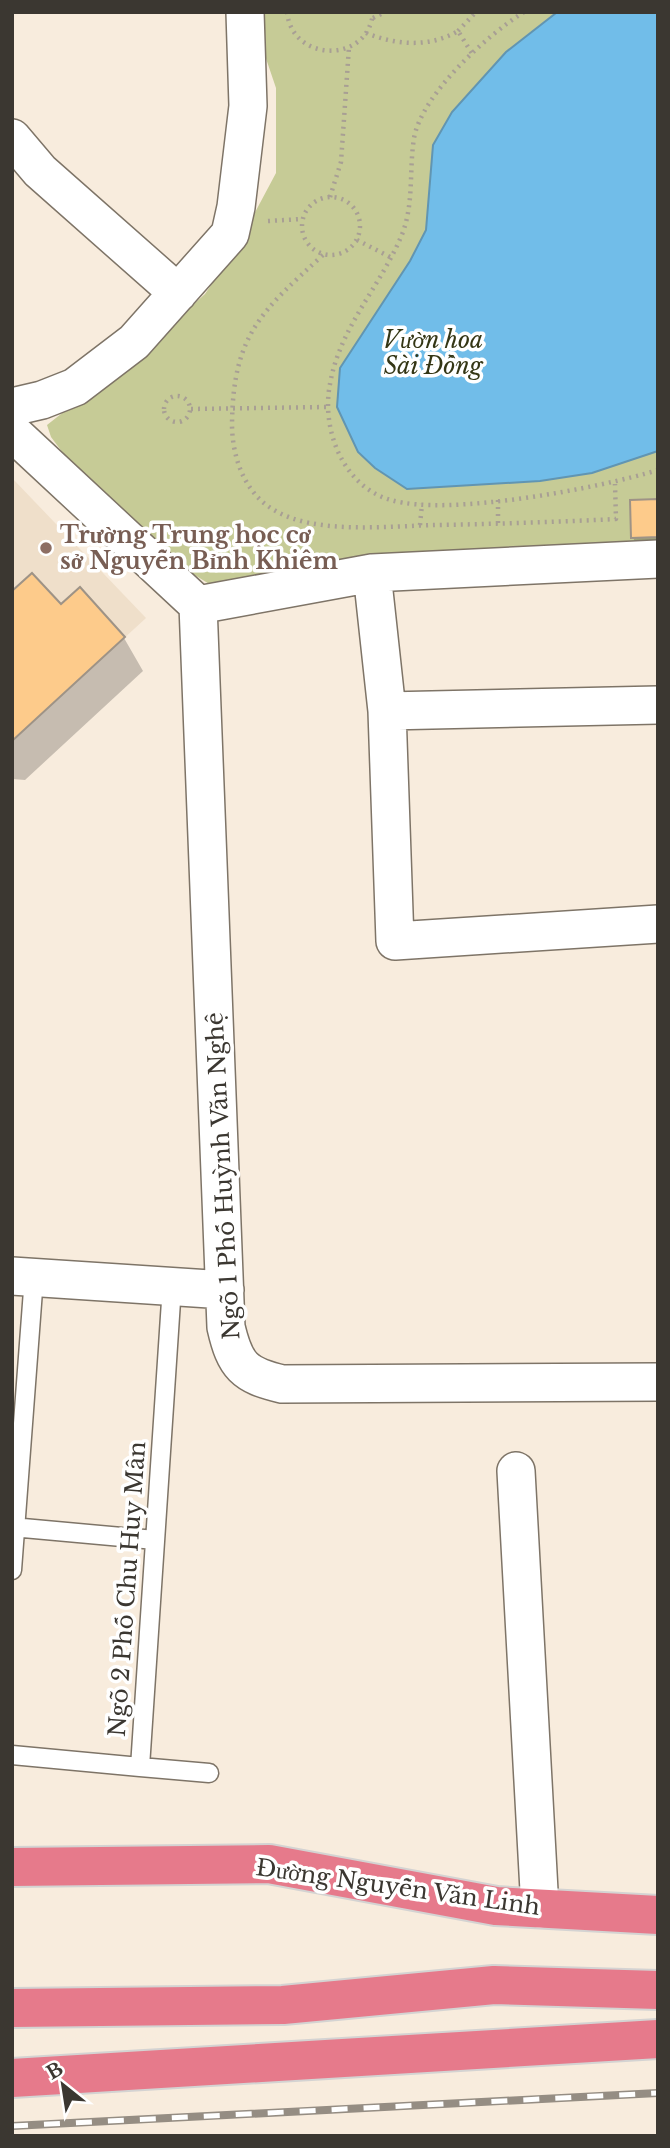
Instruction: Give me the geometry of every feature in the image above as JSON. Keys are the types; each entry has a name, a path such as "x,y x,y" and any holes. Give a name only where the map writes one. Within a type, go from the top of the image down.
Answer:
{"highway":[{"path":"12,1838 53,1857 188,1865"},
{"name":"Đường Nguyễn Văn Linh","path":"12,1867 269,1864 496,1906 658,1915"},
{"path":"12,2008 283,2005 494,1985 658,1990"},
{"path":"12,2078 658,2039"}],"street":[{"path":"12,407 42,400 75,387 134,342 230,234 236,207 248,106 244,12"},
{"path":"12,138 40,171 178,293"},
{"path":"12,432 198,605 372,573 658,559"},
{"path":"372,573 387,711 395,941 658,924"},
{"name":"Ngõ 1 Phố Huỳnh Văn Nghệ","path":"198,605 226,1327 233,1352 241,1366 254,1378 282,1384 658,1382"},
{"path":"387,711 658,705"},
{"path":"23,1277 225,1290"},
{"path":"516,1471 540,1909"}],"lane":[{"path":"12,1570 23,1277"},
{"name":"Ngõ 2 Phố Chu Huy Mân","path":"12,1755 140,1767 172,1286"},
{"path":"14,1527 155,1540"},
{"path":"140,1767 209,1773"}],"path":[{"path":"287,12 292,30 301,42 315,50 330,52 349,47 366,33 373,15 385,12"},
{"path":"366,33 384,40 423,43 458,32 476,12"},
{"path":"524,12 473,55 439,90 415,136 410,207 390,257 344,338 330,383 326,407 339,452 361,485 393,501 422,504 498,500 615,484 658,470"},
{"path":"458,32 473,55"},
{"path":"330,197 341,162 349,47"},
{"path":"330,197 340,198 355,209 361,227 357,240 337,256 323,255 310,247 304,239 302,219 312,203 330,197"},
{"path":"357,240 390,257"},
{"path":"323,255 269,305 252,329 241,352 232,409 235,457 255,494 272,509 290,519 362,527 616,520 615,484"},
{"path":"181,396 191,410 187,418 175,422 165,415 163,407 172,397 181,396"},
{"path":"191,410 326,407"},
{"path":"498,500 498,524"},
{"path":"420,525 422,504"}],"shaded area":[{"name":"Trường Trung học cơ sở Nguyễn Bỉnh Khiêm","path":"12,478 146,618 12,741"}],"green space":[{"name":"Vườn hoa Sài Đồng","path":"259,12 658,12 658,568 219,590 138,540 78,473 51,437 47,425 149,345 205,294 236,248 276,173 276,88 257,32"}],"water":[{"path":"658,12 658,451 592,473 540,481 407,489 375,468 358,452 337,407 340,368 410,261 426,230 433,145 452,112 506,52 556,13"}],"building":[{"path":"658,499 658,537 631,538 630,500"},
{"path":"32,573 61,604 80,587 125,637 12,741 12,591"}],"railway":[{"path":"12,2126 658,2093"}],"place":[{"name":"Trường Trung học cơ sở Nguyễn Bỉnh Khiêm","path":"46,548"}]}
